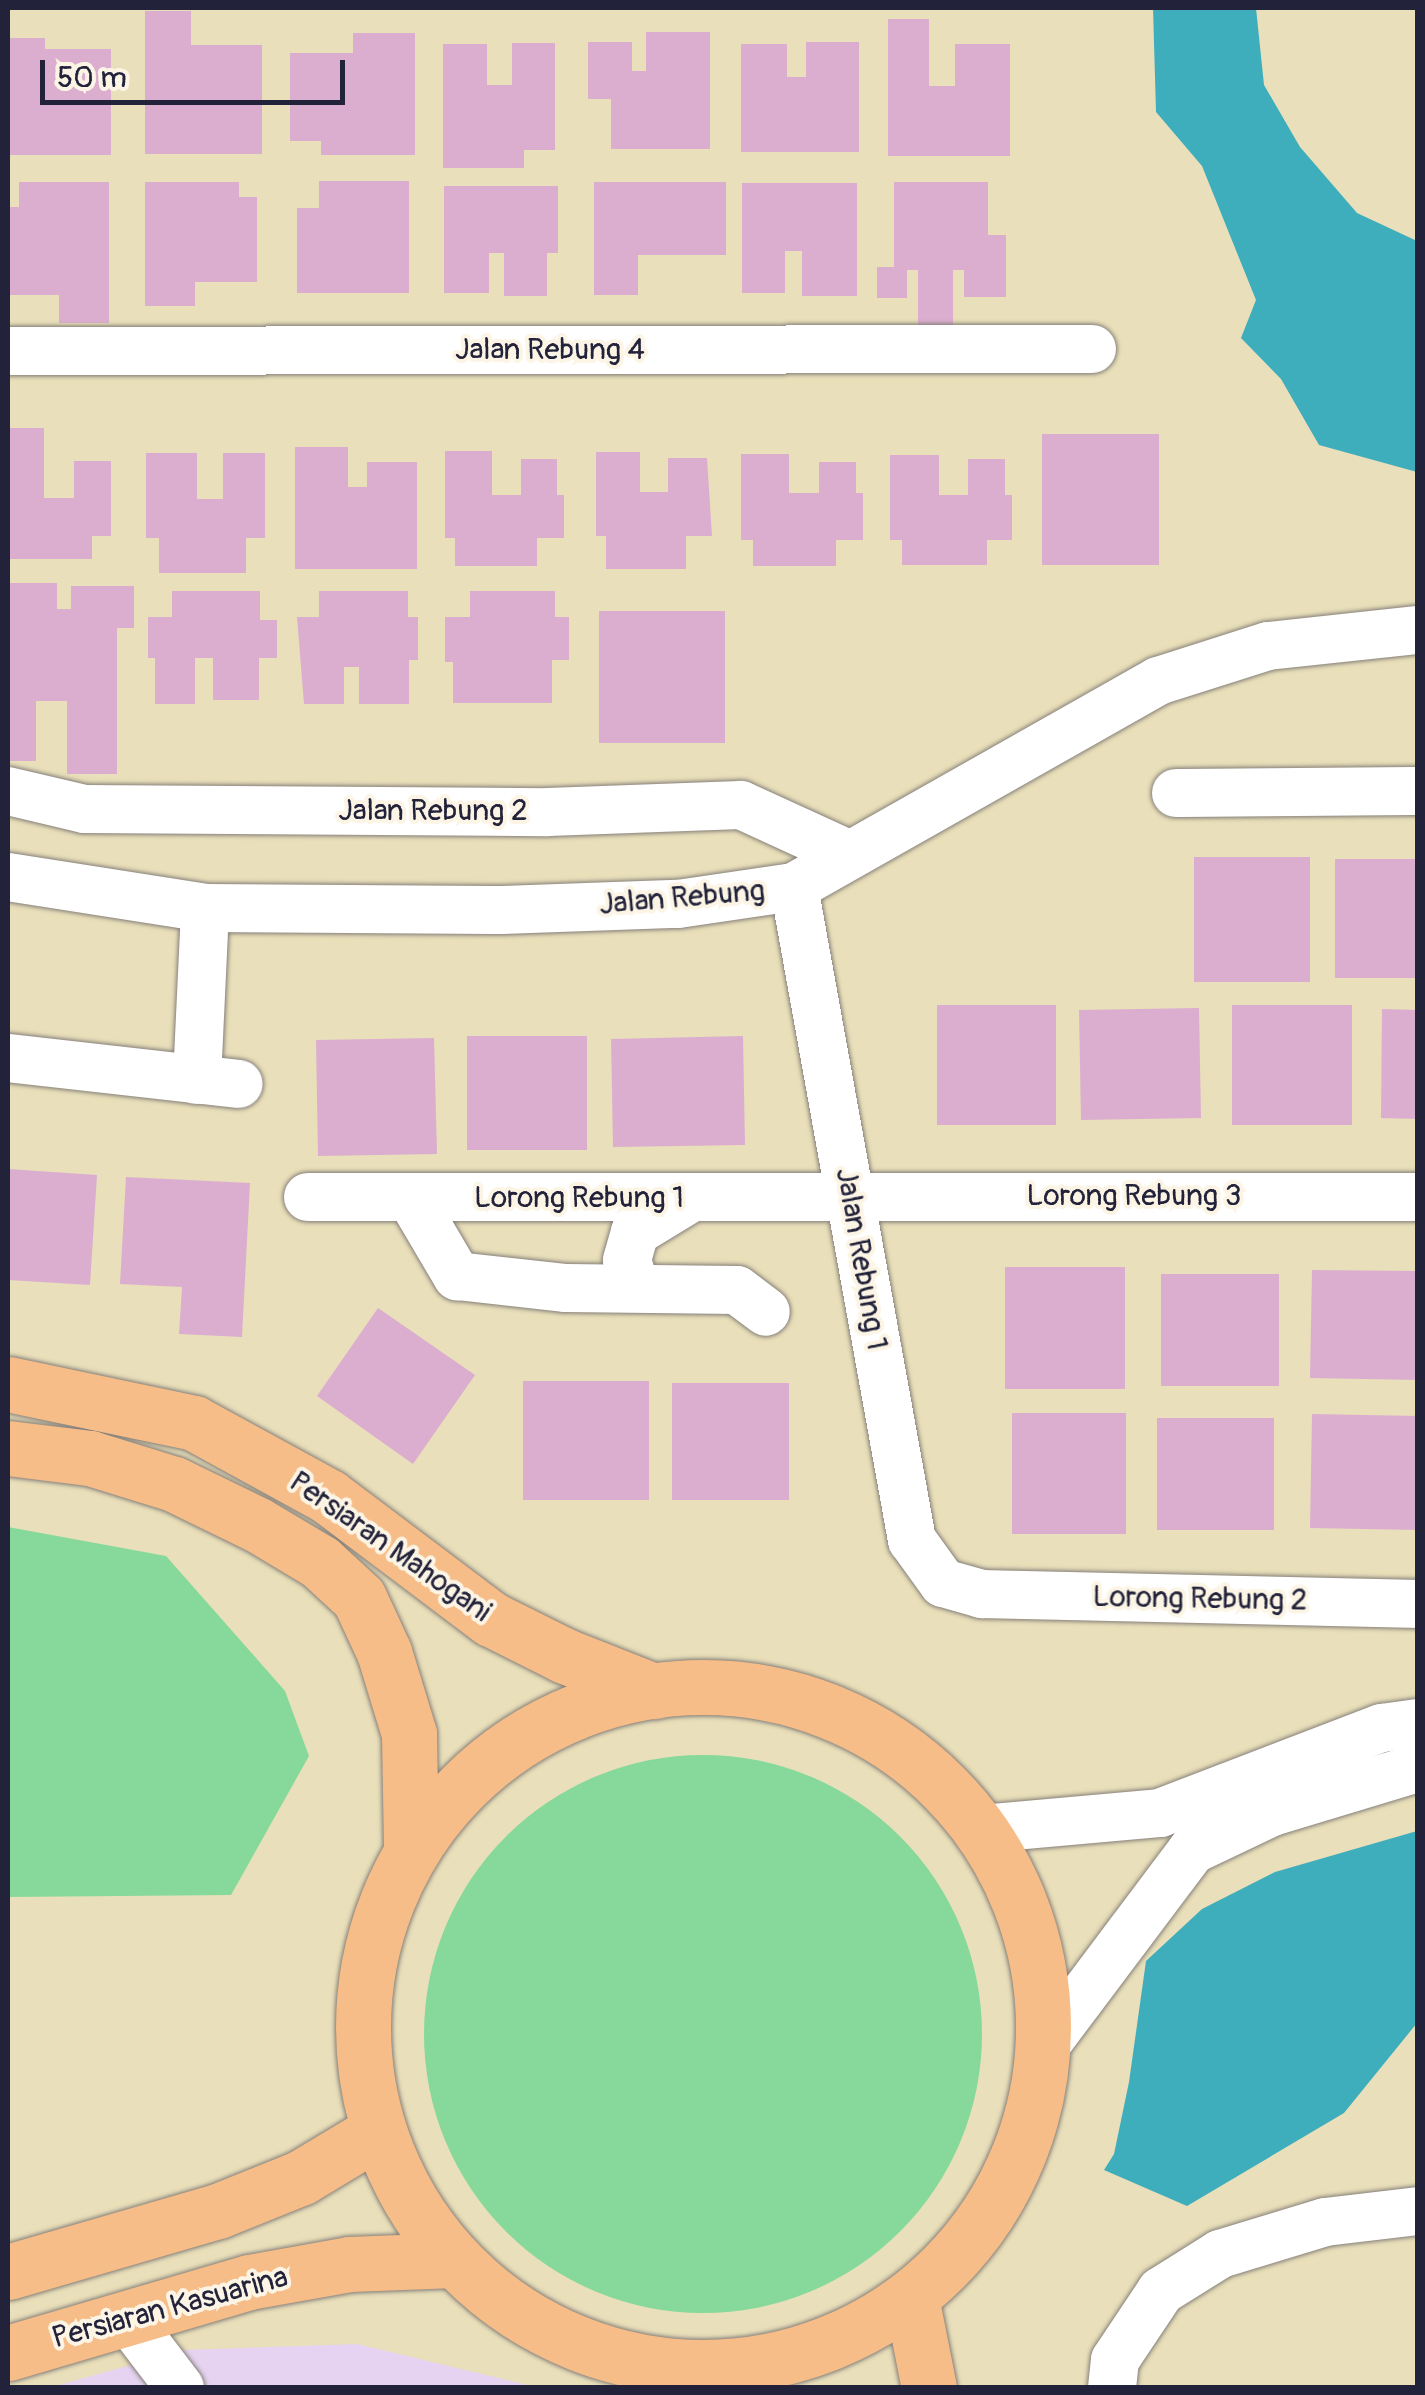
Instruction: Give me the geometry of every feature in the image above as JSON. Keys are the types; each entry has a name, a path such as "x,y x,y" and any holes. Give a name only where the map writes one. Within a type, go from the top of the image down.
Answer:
{"main road":[{"name":"Persiaran Mahogani","path":"8,1384 194,1423 329,1496 491,1618 565,1656 654,1691"},
{"name":"Persiaran Mahogani","path":"8,1448 90,1458 174,1484 258,1525 320,1562 359,1598 384,1652 409,1734 412,1849"},
{"path":"728,1688 820,1709 871,1730 931,1774 981,1829 1019,1896 1036,1951 1045,2046 1026,2142 980,2228 912,2297 862,2329 758,2376 668,2366 589,2348 516,2313 453,2260 396,2178 377,2132 363,2075 361,2016 368,1958 385,1902 412,1849 458,1790 515,1742 582,1709 654,1691 728,1688"},
{"path":"8,2272 218,2211 302,2176 377,2132"},
{"name":"Persiaran Kasuarina","path":"8,2353 283,2276 350,2264 453,2260"},
{"path":"912,2297 929,2388"}],"street":[{"name":"Jalan Rebung 4","path":"8,350 1092,349"},
{"name":"Jalan Rebung","path":"8,876 114,897 205,908 502,910 658,905 794,887 1158,681 1268,646 1418,630"},
{"name":"Jalan Rebung 2","path":"8,791 84,809 548,812 741,804 848,854"},
{"path":"1176,793 1418,792"},
{"name":"Jalan Rebung 1","path":"794,887 912,1540 943,1583 982,1594"},
{"path":"8,1058 218,1082 205,908"},
{"name":"Lorong Rebung 3","path":"850,1196 1418,1197"},
{"name":"Lorong Rebung 1","path":"308,1198 850,1196"},
{"path":"411,1198 457,1276 566,1288 737,1290 766,1312"},
{"path":"635,1286 627,1260 635,1232 689,1199"},
{"name":"Lorong Rebung 2","path":"982,1594 1418,1604"},
{"path":"981,1829 1160,1813 1382,1728 1418,1724"},
{"path":"1045,2046 1192,1850 1272,1812 1418,1768"},
{"path":"1112,2388 1115,2360 1162,2291 1220,2254 1325,2222 1418,2211"},
{"path":"126,2317 174,2387"}],"shaded area":[{"path":"357,2344 536,2387 48,2388 185,2350"}],"green space":[{"path":"8,1527 166,1556 285,1691 309,1756 231,1895 8,1897"},
{"path":"703,1755 757,1760 810,1776 858,1802 900,1837 935,1879 961,1927 977,1980 982,2034 977,2088 961,2141 935,2189 900,2231 858,2266 810,2292 757,2308 703,2313 649,2308 596,2292 548,2266 506,2231 471,2189 445,2141 429,2088 424,2034 429,1980 445,1927 471,1879 506,1837 548,1802 596,1776 649,1760"}],"water":[{"path":"1153,8 1256,8 1264,85 1300,147 1357,213 1417,241 1417,472 1319,445 1281,379 1241,338 1256,300 1202,166 1156,112"},
{"path":"1417,1831 1417,2023 1344,2113 1187,2206 1104,2170 1114,2154 1129,2082 1146,1961 1202,1909 1275,1872"}],"building":[{"path":"145,11 191,11 191,45 262,45 262,154 145,154"},
{"path":"888,19 929,19 929,86 955,86 955,44 1010,44 1010,156 888,156"},
{"path":"646,32 710,32 710,149 611,149 611,99 588,99 588,42 632,42 632,71 646,71"},
{"path":"353,33 415,33 415,155 321,155 321,141 290,141 290,53 353,53"},
{"path":"8,38 45,38 45,49 111,49 111,155 8,155"},
{"path":"806,42 859,42 859,152 741,152 741,44 787,44 787,77 806,77"},
{"path":"512,43 555,43 555,150 524,150 524,168 443,168 443,44 487,44 487,85 512,85"},
{"path":"319,181 409,181 409,293 297,293 297,208 319,208"},
{"path":"19,182 109,182 109,323 59,323 59,295 8,295 8,207 19,207"},
{"path":"145,182 239,182 239,197 257,197 257,282 195,282 195,306 145,306"},
{"path":"594,182 726,182 726,255 638,255 638,295 594,295"},
{"path":"894,182 988,182 988,235 1006,235 1006,297 964,297 964,270 953,270 953,330 918,330 918,270 907,270 907,298 877,298 877,267 894,267"},
{"path":"742,183 857,183 857,296 802,296 802,251 785,251 785,293 742,293"},
{"path":"444,186 558,186 558,253 547,253 547,296 504,296 504,253 489,253 489,293 444,293"},
{"path":"8,428 44,428 44,498 74,498 74,461 111,461 111,536 92,536 92,559 10,559"},
{"path":"1042,434 1159,434 1159,565 1042,565"},
{"path":"295,447 348,447 348,487 367,487 367,462 417,462 417,569 295,569"},
{"path":"445,451 492,451 492,495 521,495 521,459 557,459 557,495 564,495 564,538 537,538 537,566 455,566 455,538 445,538"},
{"path":"596,452 640,452 640,492 668,492 668,458 707,458 712,536 686,536 686,569 606,569 606,536 596,536"},
{"path":"146,453 197,453 197,499 223,499 223,453 265,453 265,538 246,538 246,573 159,573 159,538 146,538"},
{"path":"741,454 789,454 789,493 819,493 819,462 856,462 856,493 863,493 863,540 836,540 836,566 753,566 753,540 741,540"},
{"path":"890,455 939,455 939,495 968,495 968,459 1005,459 1005,495 1012,495 1012,540 987,540 987,565 902,565 902,540 890,540"},
{"path":"8,583 57,583 57,609 71,609 71,586 134,586 134,628 117,628 117,774 67,774 67,701 36,701 36,761 8,761"},
{"path":"172,591 260,591 260,620 277,620 277,658 259,658 259,700 213,700 213,658 195,658 195,704 155,704 155,658 148,658 148,617 172,617"},
{"path":"319,591 408,591 408,617 418,617 418,660 409,660 409,704 359,704 359,667 344,667 344,704 304,704 297,617 319,617"},
{"path":"470,591 555,591 555,617 569,617 569,660 552,660 552,703 453,703 453,662 445,662 445,617 470,617"},
{"path":"599,611 725,611 725,743 599,743"},
{"path":"1194,857 1310,857 1310,982 1194,982"},
{"path":"1335,859 1418,859 1418,978 1335,978"},
{"path":"937,1005 1056,1005 1056,1125 937,1125"},
{"path":"1232,1005 1352,1005 1352,1125 1232,1125"},
{"path":"1199,1008 1201,1118 1081,1120 1079,1010"},
{"path":"1382,1009 1418,1010 1418,1119 1381,1118"},
{"path":"467,1036 587,1036 587,1150 467,1150"},
{"path":"743,1036 745,1145 613,1147 611,1039"},
{"path":"434,1038 437,1154 318,1156 316,1040"},
{"path":"8,1169 97,1175 90,1285 8,1280"},
{"path":"126,1177 250,1183 242,1337 179,1334 182,1287 120,1284"},
{"path":"1005,1267 1125,1267 1125,1389 1005,1389"},
{"path":"1312,1270 1418,1271 1418,1380 1310,1378"},
{"path":"1161,1274 1279,1274 1279,1386 1161,1386"},
{"path":"378,1308 475,1375 413,1464 317,1396"},
{"path":"523,1381 649,1381 649,1500 523,1500"},
{"path":"672,1383 789,1383 789,1500 672,1500"},
{"path":"1012,1413 1126,1413 1126,1534 1012,1534"},
{"path":"1312,1414 1418,1416 1418,1530 1310,1528"},
{"path":"1157,1418 1274,1418 1274,1530 1157,1530"}]}
